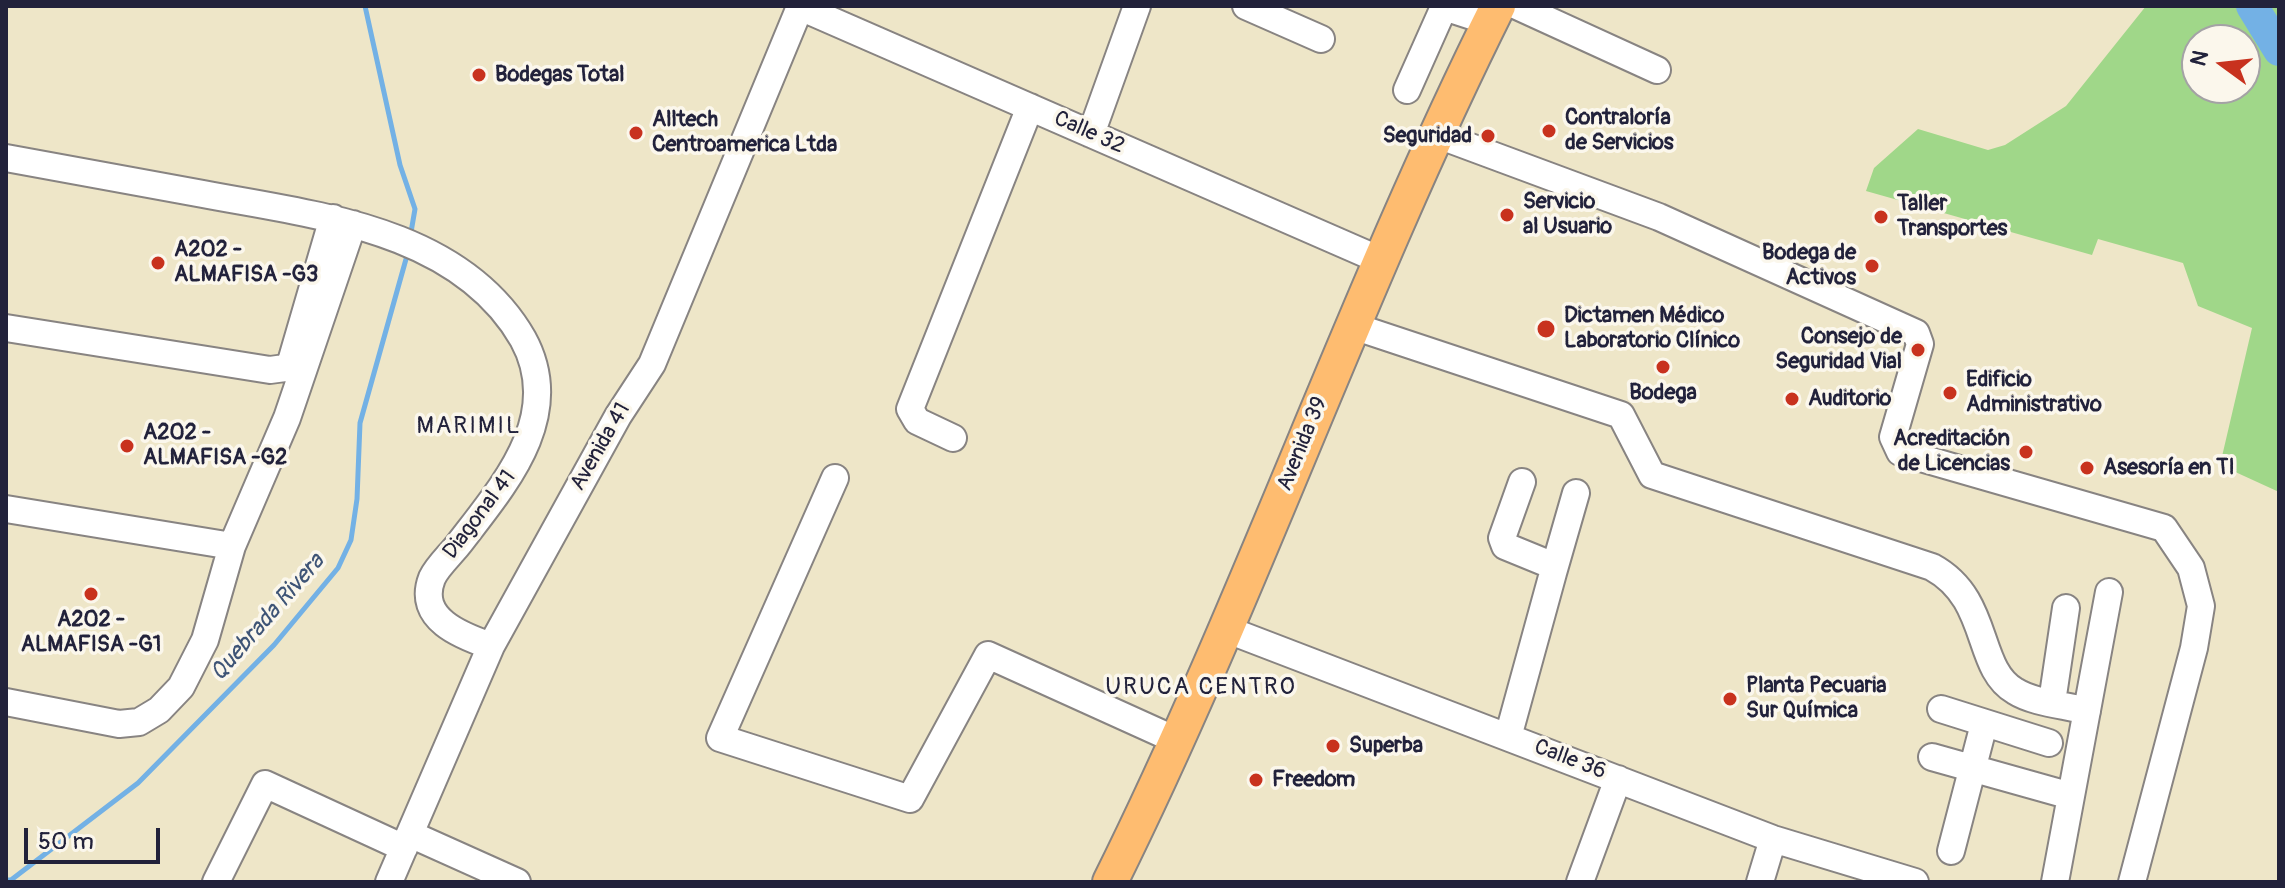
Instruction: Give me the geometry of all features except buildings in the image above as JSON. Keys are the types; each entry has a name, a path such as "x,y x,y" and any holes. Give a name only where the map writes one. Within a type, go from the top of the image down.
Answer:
{"main road":[{"name":"Avenida 39","path":"1110,882 1228,630 1350,325 1438,135 1501,11"}],"street":[{"name":"Calle 32","path":"799,6 1380,260"},
{"name":"Avenida 41","path":"389,882 491,646 618,416 652,364 799,6"},
{"path":"1091,134 1137,6"},
{"path":"1246,6 1321,39"},
{"path":"1407,90 1444,6 1501,11 1657,70"},
{"path":"953,438 917,421 910,409 1030,107"},
{"path":"1438,135 1659,217 1916,333 1920,344 1893,437 1900,452 2164,528 2191,568 2201,606 2194,648 2132,882"},
{"name":"Diagonal 41","path":"6,158 343,221 425,252 471,278 500,307 524,341 535,383 534,422 518,465 432,579 430,605 441,623 467,638 491,646"},
{"path":"6,328 277,371 291,362 343,221"},
{"path":"6,702 119,724 139,722 159,710 181,687 205,640 232,546 287,418 343,221"},
{"path":"1350,325 1621,415 1652,475 1903,556 1950,577 1974,610 1993,666 2014,691 2087,711"},
{"path":"835,478 720,738 910,799 988,655 1178,741"},
{"path":"1522,482 1502,538 1505,546 1549,564 1553,573"},
{"path":"1508,737 1576,493"},
{"path":"6,509 232,546"},
{"path":"2055,882 2109,592"},
{"path":"2052,702 2066,608"},
{"name":"Calle 36","path":"1228,630 1773,839 1915,882"},
{"path":"1941,709 2049,743"},
{"path":"1951,851 1984,724"},
{"path":"1932,757 2071,796"},
{"path":"1580,882 1618,779"},
{"path":"216,882 265,784 517,882"},
{"path":"1760,882 1773,839"}],"green space":[{"path":"2146,6 2279,6 2279,492 2220,465 2252,328 2198,306 2183,263 2098,239 2092,255 1866,191 1874,168 1918,129 1988,150 2005,145 2066,106"}],"waterway":[{"name":"Quebrada Rivera","path":"365,6 400,165 415,209 410,238"},
{"path":"2252,6 2279,50"},
{"name":"Quebrada Rivera","path":"6,880 11,880 138,783 274,645 338,568 351,540 357,499 360,423 408,252"}],"place":[{"name":"Bodegas Total","path":"479,75"},
{"name":"Contraloría de Servicios","path":"1549,131"},
{"name":"Alltech Centroamerica Ltda","path":"636,133"},
{"name":"Seguridad","path":"1488,136"},
{"name":"Servicio al Usuario","path":"1507,215"},
{"name":"Taller Transportes","path":"1881,217"},
{"name":"A202 - ALMAFISA -G3","path":"158,263"},
{"name":"Bodega de Activos","path":"1872,266"},
{"name":"Dictamen Médico Laboratorio Clínico","path":"1546,329"},
{"name":"Consejo de Seguridad Vial","path":"1918,350"},
{"name":"Bodega","path":"1663,367"},
{"name":"Edificio Administrativo","path":"1950,393"},
{"name":"Auditorio","path":"1792,399"},
{"name":"A202 - ALMAFISA -G2","path":"127,446"},
{"name":"Acreditación de Licencias","path":"2026,452"},
{"name":"Asesoría en TI","path":"2087,468"},
{"name":"A202 - ALMAFISA -G1","path":"91,594"},
{"name":"Planta Pecuaria Sur Química","path":"1730,699"},
{"name":"Superba","path":"1333,746"},
{"name":"Freedom","path":"1256,780"}],"district":[{"name":"MARIMIL","path":"469,427"},
{"name":"URUCA CENTRO","path":"1201,688"}]}
